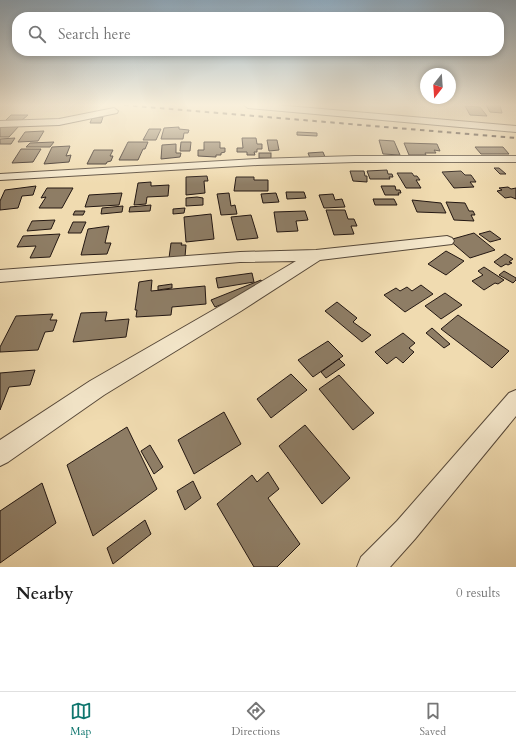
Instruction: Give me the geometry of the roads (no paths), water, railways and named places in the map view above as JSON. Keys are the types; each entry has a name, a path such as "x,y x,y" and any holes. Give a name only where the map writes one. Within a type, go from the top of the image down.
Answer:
{"street":[{"path":"0,178 257,162 355,159 516,159"},
{"path":"0,276 240,257 316,255 447,241"},
{"path":"0,454 97,388 235,306 316,255"},
{"path":"371,567 406,530 516,400"}],"railway":[{"path":"438,131 516,138"}]}
